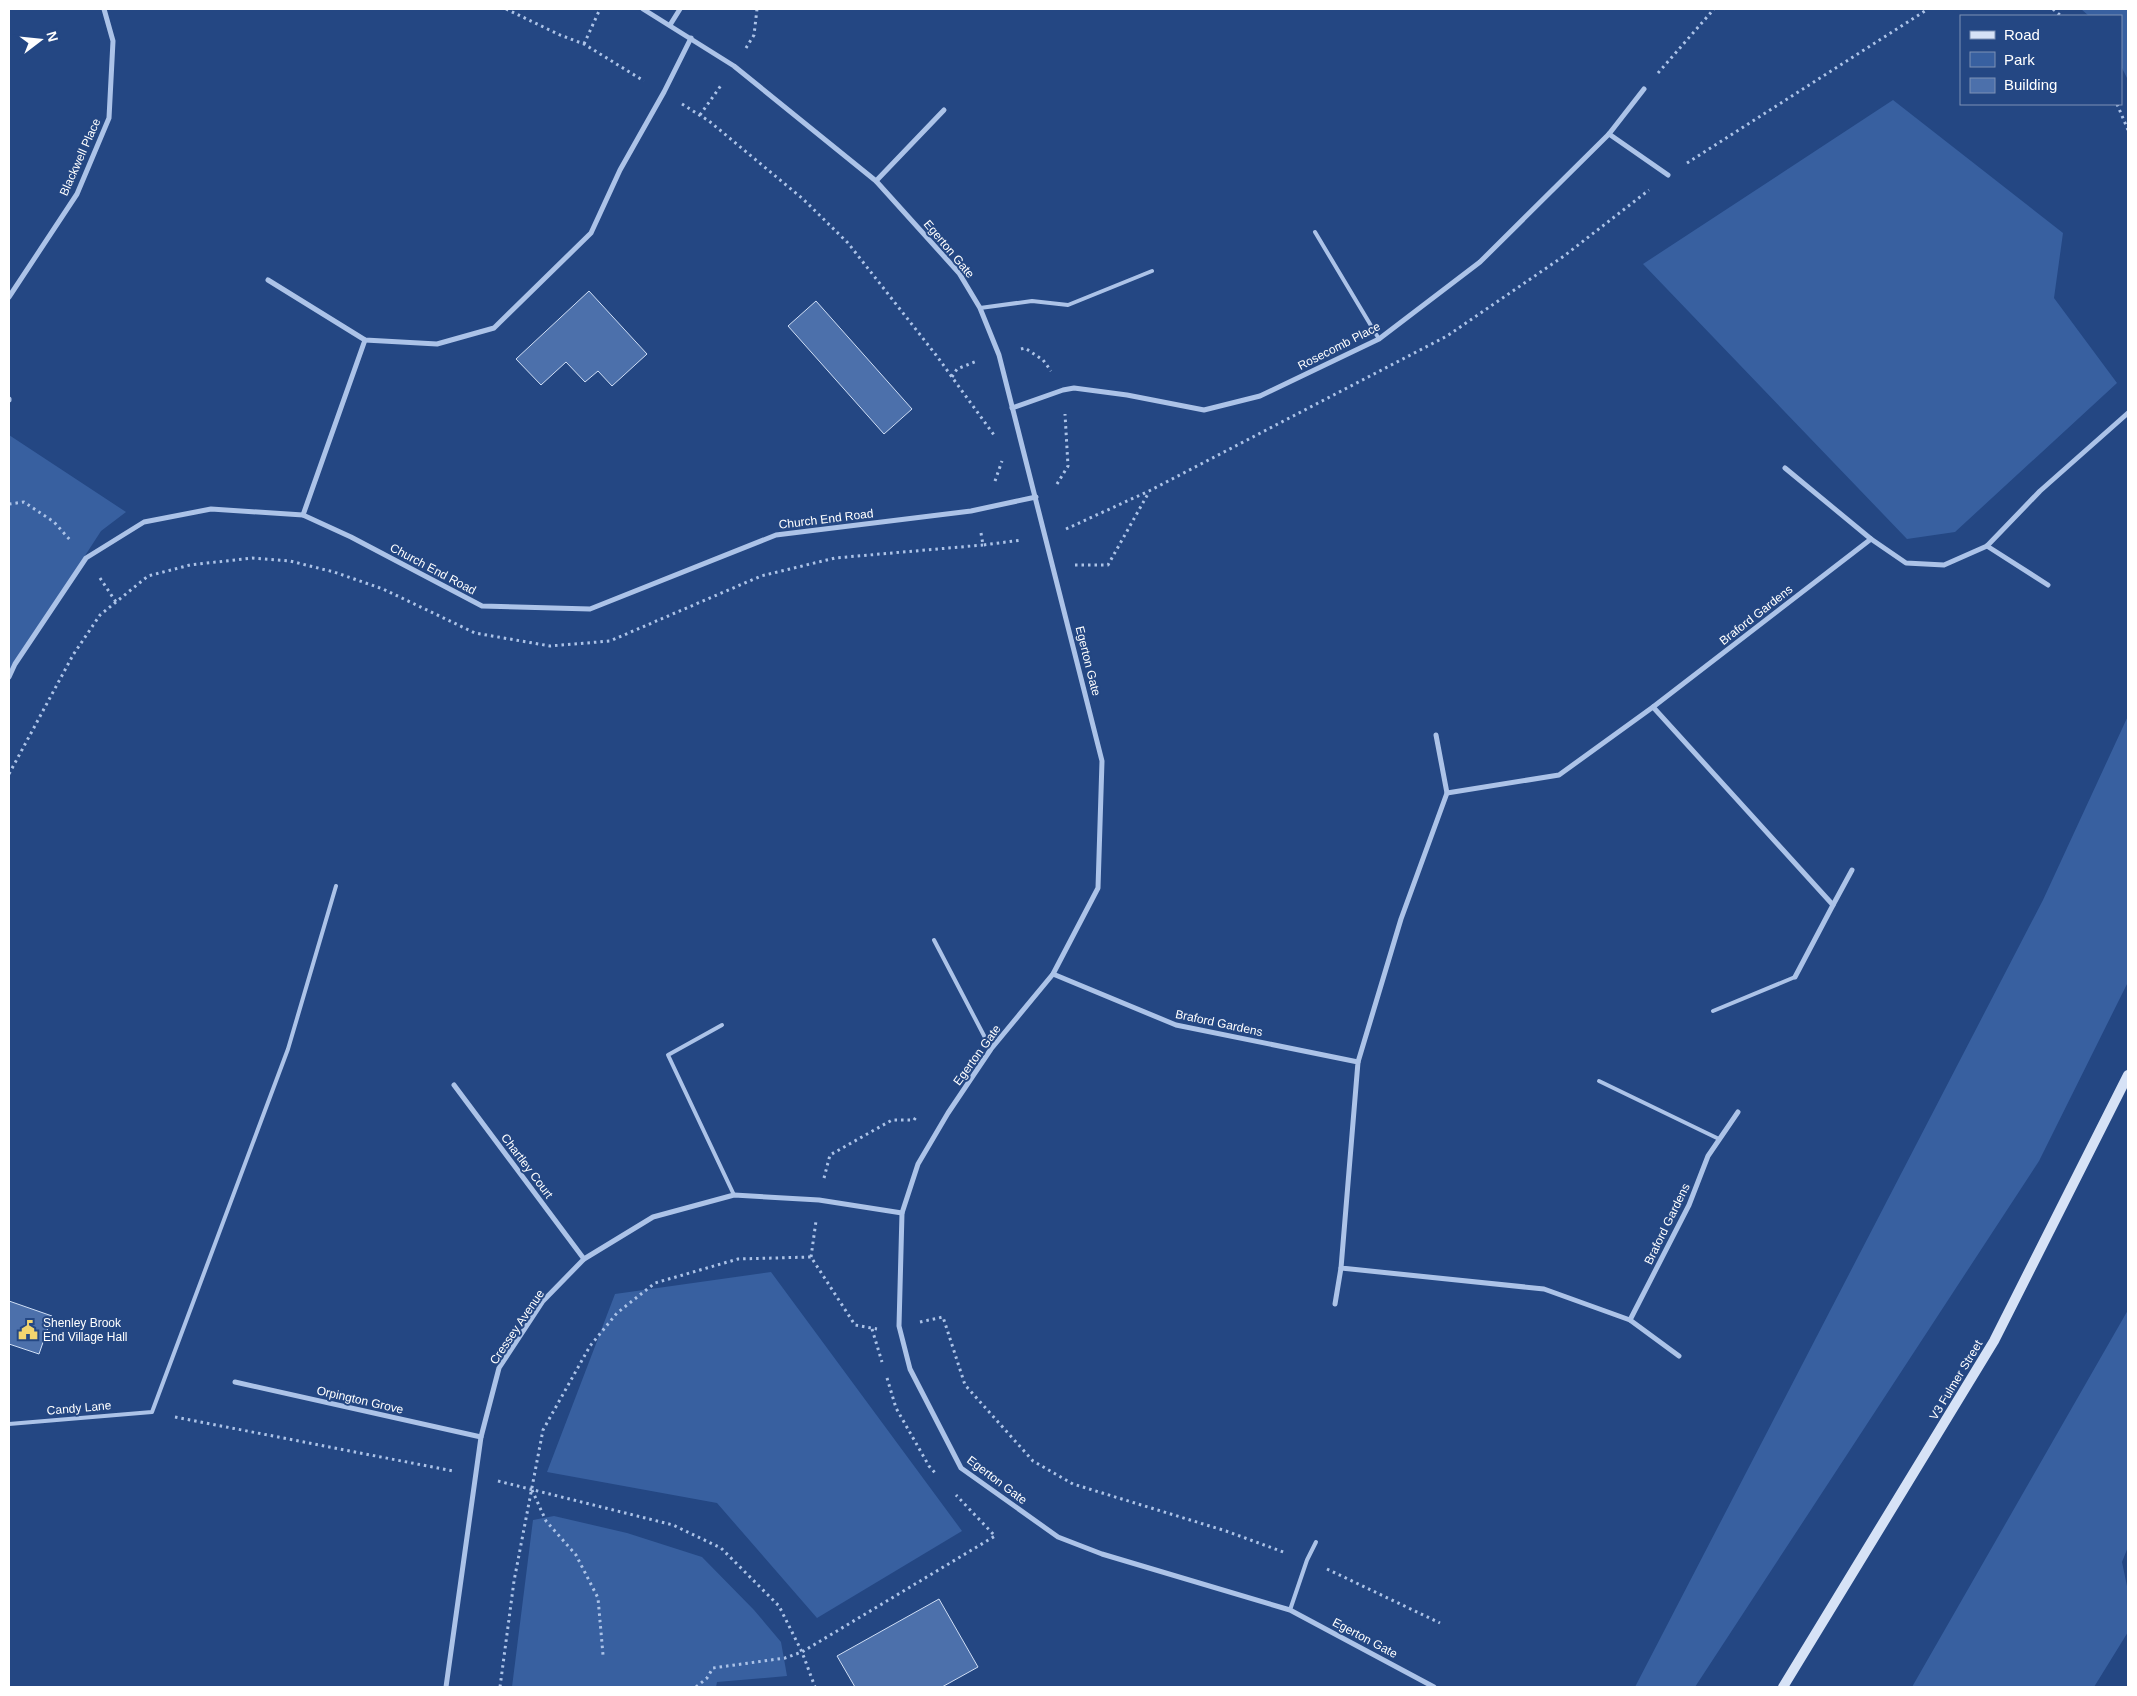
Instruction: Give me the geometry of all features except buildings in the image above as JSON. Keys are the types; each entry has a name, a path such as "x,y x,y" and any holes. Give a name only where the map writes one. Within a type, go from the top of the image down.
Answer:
{"street":[{"name":"Blackwell Place","path":"9,297 77,194 109,118 113,41 104,9"},
{"name":"Egerton Gate","path":"643,9 734,66 876,181 959,274 980,308 999,355 1102,761 1098,888 1053,974 991,1049 918,1164 902,1213 899,1326 910,1369 961,1468 1058,1537 1102,1554 1290,1610 1434,1687"},
{"path":"670,25 680,9"},
{"path":"268,280 364,340 437,344 494,328 591,233 620,170 664,92 691,38"},
{"name":"Rosecomb Place","path":"1012,408 1074,388 1127,395 1204,410 1260,396 1379,338 1480,262 1609,134 1644,89"},
{"path":"876,181 944,110"},
{"path":"1609,134 1668,175"},
{"path":"303,515 364,340"},
{"path":"1785,468 1871,540 1906,563 1944,565 1987,546 2040,491 2128,413"},
{"name":"Church End Road","path":"9,677 15,664 86,558 144,522 211,509 303,515 482,606 590,609 776,535 978,510 1036,497"},
{"name":"Braford Gardens","path":"1447,793 1559,775 1653,707 1871,540"},
{"path":"1987,546 2048,585"},
{"path":"1653,707 1833,904"},
{"path":"1335,1304 1341,1268 1358,1062 1401,919 1447,793 1436,735"},
{"path":"1795,977 1852,870"},
{"name":"Braford Gardens","path":"1053,974 1176,1025 1358,1062"},
{"name":"V3 Fulmer Street","path":"1784,1687 1994,1342 2128,1075"},
{"name":"Chartley Court","path":"454,1085 584,1259"},
{"name":"Braford Gardens","path":"1630,1320 1690,1205 1708,1156 1738,1112"},
{"name":"Cressey Avenue","path":"446,1687 481,1437 499,1368 543,1301 584,1259 653,1217 734,1195 819,1200 902,1213"},
{"path":"1341,1268 1544,1289 1630,1320 1679,1356"},
{"name":"Orpington Grove","path":"235,1382 481,1437"}],"lane":[{"path":"1315,232 1379,338"},
{"path":"980,308 1032,301 1068,305 1152,271"},
{"path":"152,1412 288,1048 336,886"},
{"path":"934,940 991,1049"},
{"path":"1714,1011 1795,977"},
{"path":"722,1025 668,1055 734,1195"},
{"path":"1600,1081 1719,1139"},
{"name":"Candy Lane","path":"9,1424 152,1412"},
{"path":"1290,1610 1307,1560 1316,1542"}],"path":[{"path":"506,9 560,35 584,44 664,92 709,121 803,200 848,243 941,362 993,432 996,441"},
{"path":"584,44 600,9"},
{"path":"1644,89 1714,9"},
{"path":"2117,105 2128,130"},
{"path":"1004,457 996,481 976,491 983,545 1024,539"},
{"path":"1073,557 1076,566 1108,565 1149,491"},
{"path":"9,504 24,502 54,522 86,558"},
{"path":"1066,529 1069,538"},
{"path":"919,1113 914,1120 892,1120 830,1154 819,1200 811,1257 855,1326 872,1329 899,1326 943,1317 966,1385 1033,1461 1073,1484 1226,1531 1307,1560 1440,1623"},
{"path":"500,1687 514,1581 543,1430 590,1346 617,1313 655,1283 738,1259 811,1257"},
{"path":"872,1329 883,1364"},
{"path":"885,1373 896,1408 929,1466 942,1480"},
{"path":"152,1412 477,1476 673,1525 721,1548 779,1606 802,1652 815,1687"},
{"path":"531,1489 546,1520 576,1555 598,1598 603,1655"},
{"path":"696,1687 707,1678 713,1668 785,1658 802,1652 995,1536 955,1494"}],"green space":[{"path":"2081,9 2128,9 2128,80 2122,68 2122,15 2088,15"},
{"path":"1893,100 2063,233 2054,298 2117,383 1955,532 1907,539 1643,264"},
{"path":"9,435 126,512 101,531 9,673"},
{"path":"2128,716 2128,982 2039,1161 1695,1687 1635,1687 2043,900"},
{"path":"771,1272 962,1531 817,1618 717,1503 547,1472 615,1294"},
{"path":"2128,1310 2128,1547 2122,1562 2128,1591 2128,1632 2094,1687 1912,1687"},
{"path":"554,1516 627,1533 702,1557 754,1610 781,1642 787,1676 717,1682 716,1687 512,1687 533,1520"}],"place":[{"name":"Shenley Brook End Village Hall","path":"28,1330"}]}
